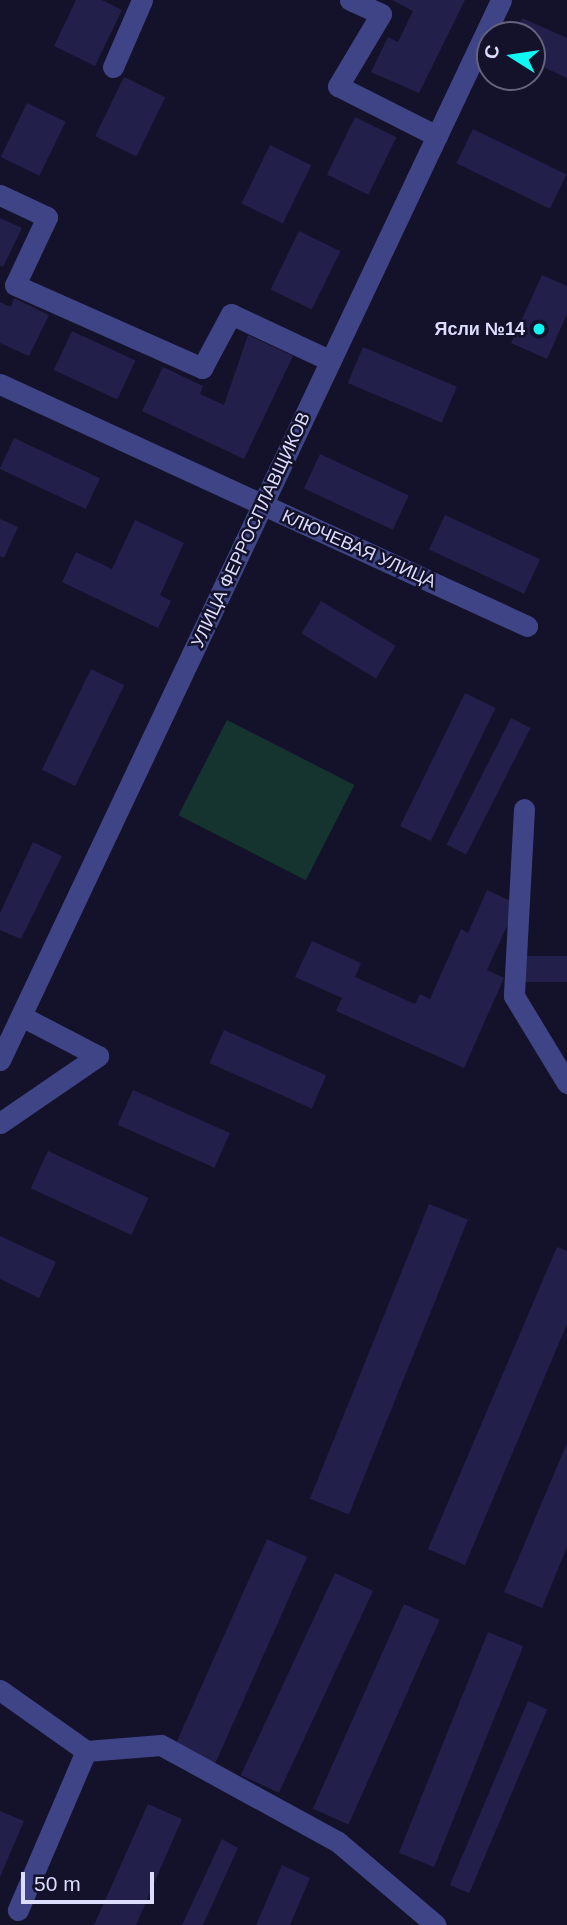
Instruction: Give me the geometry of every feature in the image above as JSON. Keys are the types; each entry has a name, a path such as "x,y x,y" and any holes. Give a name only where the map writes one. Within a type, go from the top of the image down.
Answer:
{"street":[{"path":"113,67 142,0"},
{"path":"350,0 381,14 338,86 437,136"},
{"name":"УЛИЦА ФЕРРОСПЛАВЩИКОВ","path":"3,1051 23,1017 501,0"},
{"path":"0,195 47,217 15,285 202,368 231,314 331,361"},
{"name":"КЛЮЧЕВАЯ УЛИЦА","path":"0,384 527,626"},
{"path":"524,809 514,996 567,1083"},
{"path":"0,1123 99,1056 23,1017"},
{"path":"0,1690 86,1751 161,1745 338,1842 436,1925"},
{"path":"18,1910 86,1751"}],"green space":[{"path":"227,720 354,785 306,880 178,815"}],"building":[{"path":"76,0 102,0 122,10 95,66 54,46"},
{"path":"392,0 465,0 419,93 371,72 388,37 398,42 413,11"},
{"path":"546,29 567,38 567,78 546,68"},
{"path":"124,77 165,97 136,156 95,136"},
{"path":"27,103 66,122 39,176 1,157"},
{"path":"355,117 396,137 368,195 327,175"},
{"path":"473,129 566,175 550,209 456,163"},
{"path":"270,145 311,165 283,224 242,203"},
{"path":"0,218 22,228 3,267 0,266"},
{"path":"299,231 340,251 312,310 271,289"},
{"name":"Ясли №14","path":"542,275 567,286 567,314 547,359 511,343"},
{"path":"14,298 49,315 29,356 0,343 0,302 11,307"},
{"path":"72,331 135,361 117,400 54,370"},
{"path":"248,335 293,356 244,459 142,411 163,367 203,386 200,394 224,405"},
{"path":"363,347 457,387 442,423 348,383"},
{"path":"14,438 100,478 86,509 0,469"},
{"path":"320,454 409,495 393,530 304,488"},
{"path":"445,515 540,559 524,594 429,549"},
{"path":"0,519 18,527 4,558 0,556"},
{"path":"135,520 184,543 160,595 171,601 158,628 62,582 76,552 112,569"},
{"path":"321,601 396,646 376,678 301,634"},
{"path":"91,669 124,685 75,786 42,770"},
{"path":"465,693 496,708 431,841 400,826"},
{"path":"511,718 531,728 466,855 447,845"},
{"path":"33,842 62,856 21,939 0,930 0,913"},
{"path":"487,890 517,904 487,970 504,978 464,1068 336,1011 342,998 295,977 312,941 361,963 355,977 415,1004 420,994 430,999 461,929 468,933"},
{"path":"519,956 567,956 567,982 519,982"},
{"path":"224,1030 326,1076 312,1108 209,1063"},
{"path":"133,1090 230,1133 214,1168 118,1125"},
{"path":"48,1151 149,1198 131,1235 31,1188"},
{"path":"429,1204 468,1220 349,1515 310,1499"},
{"path":"0,1236 56,1262 39,1298 0,1279"},
{"path":"557,1247 567,1251 567,1324 465,1565 428,1549"},
{"path":"567,1443 567,1547 542,1608 504,1592"},
{"path":"267,1539 307,1557 215,1763 175,1745"},
{"path":"335,1573 373,1591 279,1793 241,1775"},
{"path":"404,1604 440,1620 349,1824 313,1809"},
{"path":"488,1632 523,1646 434,1867 399,1853"},
{"path":"528,1701 547,1709 469,1893 450,1885"},
{"path":"148,1804 182,1819 136,1925 94,1925"},
{"path":"0,1811 24,1821 0,1877"},
{"path":"222,1839 238,1848 203,1925 182,1925"},
{"path":"282,1865 310,1878 290,1925 256,1925"}],"place":[{"name":"Ясли №14","path":"539,329"}]}
